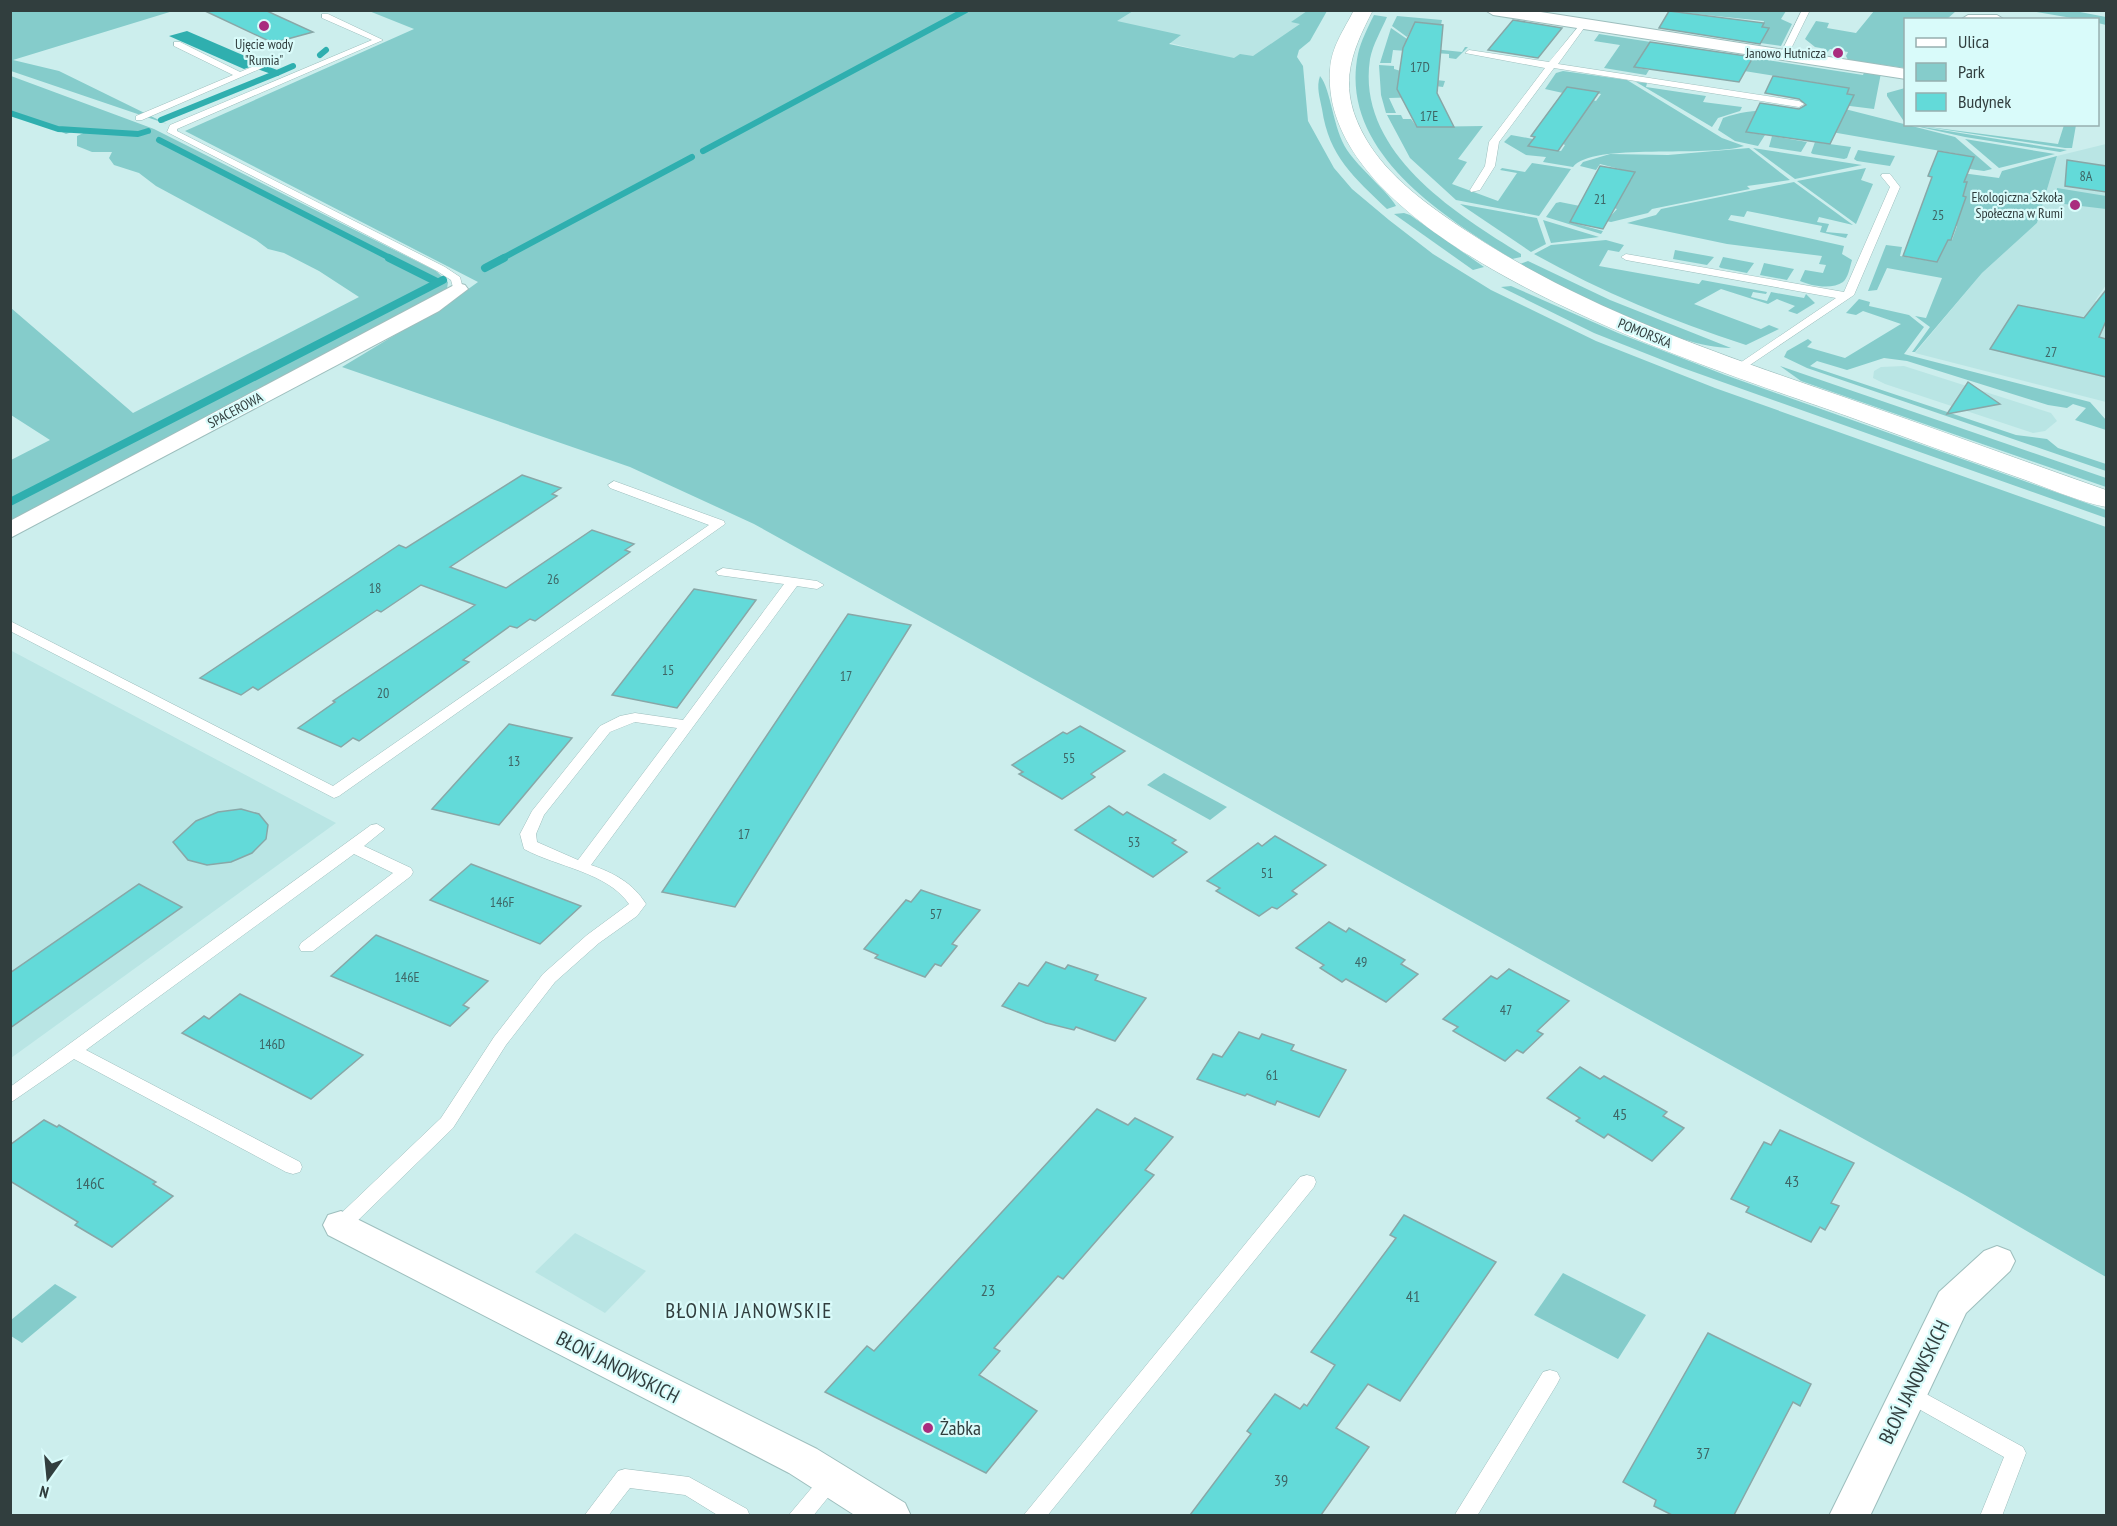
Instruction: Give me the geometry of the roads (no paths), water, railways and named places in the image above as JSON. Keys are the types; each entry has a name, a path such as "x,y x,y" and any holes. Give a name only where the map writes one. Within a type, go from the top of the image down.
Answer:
{"main road":[{"name":"POMORSKA","path":"1364,10 1340,60 1340,80 1355,138 1379,172 1424,212 1519,276 1581,308 1737,369 2106,499"}],"street":[{"path":"1493,10 1904,74"},
{"name":"SPACEROWA","path":"10,531 432,307 458,289"},
{"name":"BŁOŃ JANOWSKICH","path":"341,1225 832,1479 891,1515"},
{"name":"BŁOŃ JANOWSKICH","path":"1849,1515 1952,1303 1997,1261"}],"lane":[{"path":"1784,55 1806,10"},
{"path":"325,16 379,40 171,130 441,268 456,279 458,289"},
{"path":"1475,190 1490,166 1494,142 1583,24"},
{"path":"177,44 239,75"},
{"path":"1469,53 1799,104"},
{"path":"139,118 267,64"},
{"path":"1737,369 1846,296 1855,287 1895,187 1886,176"},
{"path":"1626,257 1846,296"},
{"path":"10,625 334,793 719,524 614,485"},
{"path":"723,572 817,585"},
{"path":"582,866 793,582"},
{"path":"341,1225 447,1123 500,1041 549,978 593,939 631,912 638,904 633,893 582,866 542,853 530,845 528,834 537,814 605,729 618,719 634,716 687,725"},
{"path":"10,1097 377,829"},
{"path":"307,948 405,872 353,847"},
{"path":"73,1051 293,1167"},
{"path":"1034,1515 1306,1182"},
{"path":"1465,1515 1550,1378"},
{"path":"1908,1393 2016,1453 1991,1515"},
{"path":"595,1515 625,1478 689,1486 739,1515"},
{"path":"799,1515 832,1479"}],"waterway":[{"path":"703,151 966,10"},
{"path":"320,55 326,50"},
{"path":"255,65 277,73"},
{"path":"277,73 293,66"},
{"path":"161,120 277,73"},
{"path":"10,113 58,129 138,134 148,131"},
{"path":"159,140 392,259"},
{"path":"501,259 692,157"},
{"path":"389,258 437,282"},
{"path":"485,268 504,258"},
{"path":"10,502 443,280"}],"place":[{"name":"Ujęcie wody \"Rumia\"","path":"264,26"},
{"name":"Janowo Hutnicza","path":"1838,53"},
{"name":"Ekologiczna Szkoła Społeczna w Rumi","path":"2075,205"},
{"name":"Żabka","path":"928,1428"}],"district":[{"name":"BŁONIA JANOWSKIE","path":"749,1310"}]}
